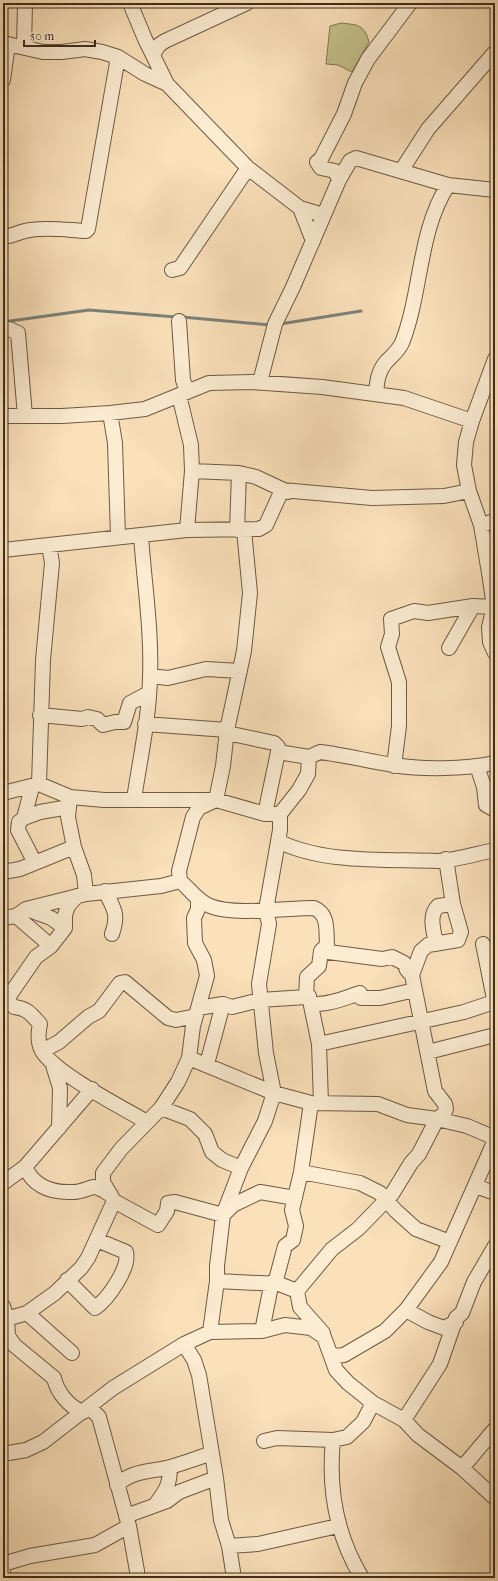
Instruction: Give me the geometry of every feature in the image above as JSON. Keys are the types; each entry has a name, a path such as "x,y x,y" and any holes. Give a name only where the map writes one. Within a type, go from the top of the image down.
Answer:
{"street":[{"path":"24,47 25,3"},
{"path":"130,3 144,39 167,84 248,168 300,208 323,215"},
{"path":"145,74 154,59 159,45 247,3"},
{"path":"338,180 335,171 321,168 317,162 321,159 344,114 355,83 368,59 410,3"},
{"path":"144,39 165,41"},
{"path":"3,80 5,43 43,52 62,52 85,49 102,52 118,57 145,74 167,84"},
{"path":"400,171 428,130 495,52"},
{"path":"3,237 28,230 46,228 86,231 88,229 118,57"},
{"path":"260,382 275,324 313,241 338,180 350,161 356,158 448,185 495,190"},
{"path":"172,270 180,268 248,168"},
{"path":"376,394 378,375 385,363 401,345 410,320 424,248 440,197 448,185"},
{"path":"300,208 313,241"},
{"path":"179,321 183,393 191,445 192,471 187,530"},
{"path":"3,330 10,328 18,333 25,416"},
{"path":"495,359 489,389 472,421 466,442 464,465 469,491 481,525 494,607 489,627 490,642 495,653"},
{"path":"3,416 110,413 145,408 210,383 260,382 404,398 472,421"},
{"path":"110,413 115,443 118,536"},
{"path":"192,471 238,473 256,478 288,492"},
{"path":"216,800 227,732 244,651 250,593 240,530 238,473"},
{"path":"3,550 118,536 187,530 259,529 266,525 282,490 288,492 308,491 372,498 416,498 444,496 469,491"},
{"path":"481,525 495,521"},
{"path":"134,799 145,724 150,676 150,634 141,535"},
{"path":"24,818 35,785 52,563 49,545"},
{"path":"394,766 399,726 399,682 388,647 392,634 391,619 414,611 428,613 473,606 494,607"},
{"path":"449,648 473,606"},
{"path":"150,676 168,678 206,669 240,671"},
{"path":"40,715 82,719 88,717 97,719 104,725 115,722 124,722 130,703 149,693"},
{"path":"145,724 227,732 274,744 278,747 278,752 265,814"},
{"path":"278,752 309,757 320,752 394,766 477,766 495,763"},
{"path":"210,1332 217,1281 216,1266 223,1216 241,1168 265,1121 274,1092 266,1053 259,984 269,924 266,910 280,830 280,814 299,790 308,774 309,757"},
{"path":"477,766 484,787 486,805 495,810"},
{"path":"3,793 35,785 69,807 74,847 84,875 82,895 68,906 65,915 65,928 51,946 36,957 7,1004 21,1007 28,1011 40,1024 38,1034 42,1051 51,1061 62,1070 147,1122"},
{"path":"35,863 18,830 19,822 24,818 52,810 104,800 216,800 265,814 280,814"},
{"path":"216,800 199,808 193,817 179,871 180,881 192,890 198,899 210,906 225,909 266,910 308,908 320,910 324,916 326,945 321,952 319,966 307,977 311,999 312,1018 319,1044 316,1103 294,1198 292,1210 296,1226 293,1240 285,1246 276,1280 270,1284"},
{"path":"278,841 291,847 340,858 438,861 495,850"},
{"path":"3,872 20,869 74,847"},
{"path":"297,1291 332,1249 358,1229 392,1194 411,1163 419,1154 437,1119 444,1114 446,1109 445,1104 435,1091 428,1052 414,1023 416,996 412,975 422,951 428,945 458,940 461,932 454,904 446,859"},
{"path":"15,914 82,895 105,891 161,886 180,881"},
{"path":"105,891 115,910 116,919 112,934"},
{"path":"113,1198 103,1182 103,1172 121,1149 161,1108 178,1082 189,1058 197,1012 207,976 204,960 195,943 194,918 198,909 198,899"},
{"path":"436,944 432,918 433,911 438,906 454,904"},
{"path":"15,914 51,918 65,928"},
{"path":"15,914 51,946"},
{"path":"319,1044 464,1012 495,1003 492,977 483,944"},
{"path":"321,952 382,959 392,957 404,963 407,970 412,975"},
{"path":"42,1051 59,1042 88,1017 99,1011 120,983 125,982 168,1018 176,1020 223,1004 232,1007 260,1000 311,999 334,1003 358,993 360,993 361,998 416,996"},
{"path":"207,1064 223,1004"},
{"path":"428,1052 495,1035"},
{"path":"189,1058 274,1092 316,1103 378,1104 406,1115 437,1119 467,1126 495,1139 441,1262 406,1310 384,1331 344,1355 335,1356 330,1353"},
{"path":"51,1061 59,1082 59,1128"},
{"path":"3,1184 26,1166 92,1089"},
{"path":"161,1108 190,1119 204,1134 212,1152 222,1160 241,1168"},
{"path":"26,1166 30,1177 38,1184 56,1192 74,1192 95,1187 158,1225 167,1211 168,1203 175,1202 223,1216"},
{"path":"301,1172 360,1183 380,1193 385,1200 416,1229 450,1242"},
{"path":"475,1186 495,1193"},
{"path":"223,1216 233,1205 260,1192 294,1198"},
{"path":"89,1407 83,1412 74,1409 55,1386 54,1378 14,1345 8,1336 4,1315 27,1313 55,1293 81,1268 97,1240 113,1198"},
{"path":"67,1280 95,1308 101,1304 120,1279 126,1252 97,1240"},
{"path":"404,1420 440,1364 456,1322 456,1318 462,1313 474,1282 495,1246"},
{"path":"217,1281 279,1284 297,1291"},
{"path":"262,1331 270,1284"},
{"path":"297,1291 300,1307 322,1332 336,1370 348,1383 373,1403 404,1420 418,1435 462,1468 495,1498"},
{"path":"406,1310 428,1322 444,1328 456,1322"},
{"path":"27,1313 72,1353"},
{"path":"3,1454 26,1450 43,1442 113,1388 184,1344 210,1332 262,1331 285,1325 311,1328 324,1337"},
{"path":"184,1344 194,1360 199,1375 216,1478 221,1520 229,1546 234,1578"},
{"path":"264,1441 277,1438 333,1440 346,1437 363,1422 373,1403"},
{"path":"89,1407 99,1417 127,1521 137,1571 137,1578"},
{"path":"462,1468 495,1429"},
{"path":"333,1440 331,1461 333,1496 338,1526 362,1578"},
{"path":"117,1485 125,1478 135,1473 170,1467 212,1453"},
{"path":"155,1506 168,1487 170,1480 170,1467"},
{"path":"3,1564 30,1556 95,1545 127,1521 155,1506 168,1501 179,1492 216,1478"},
{"path":"229,1546 258,1544 338,1526"},
{"path":"3,1572 5,1578"}],"shaded area":[{"path":"341,23 360,26 365,32 369,42 352,72 338,65 326,64 330,26"}],"waterway":[{"path":"3,322 89,310 176,317"},
{"path":"280,324 361,311"},
{"path":"182,317 270,325"}]}
